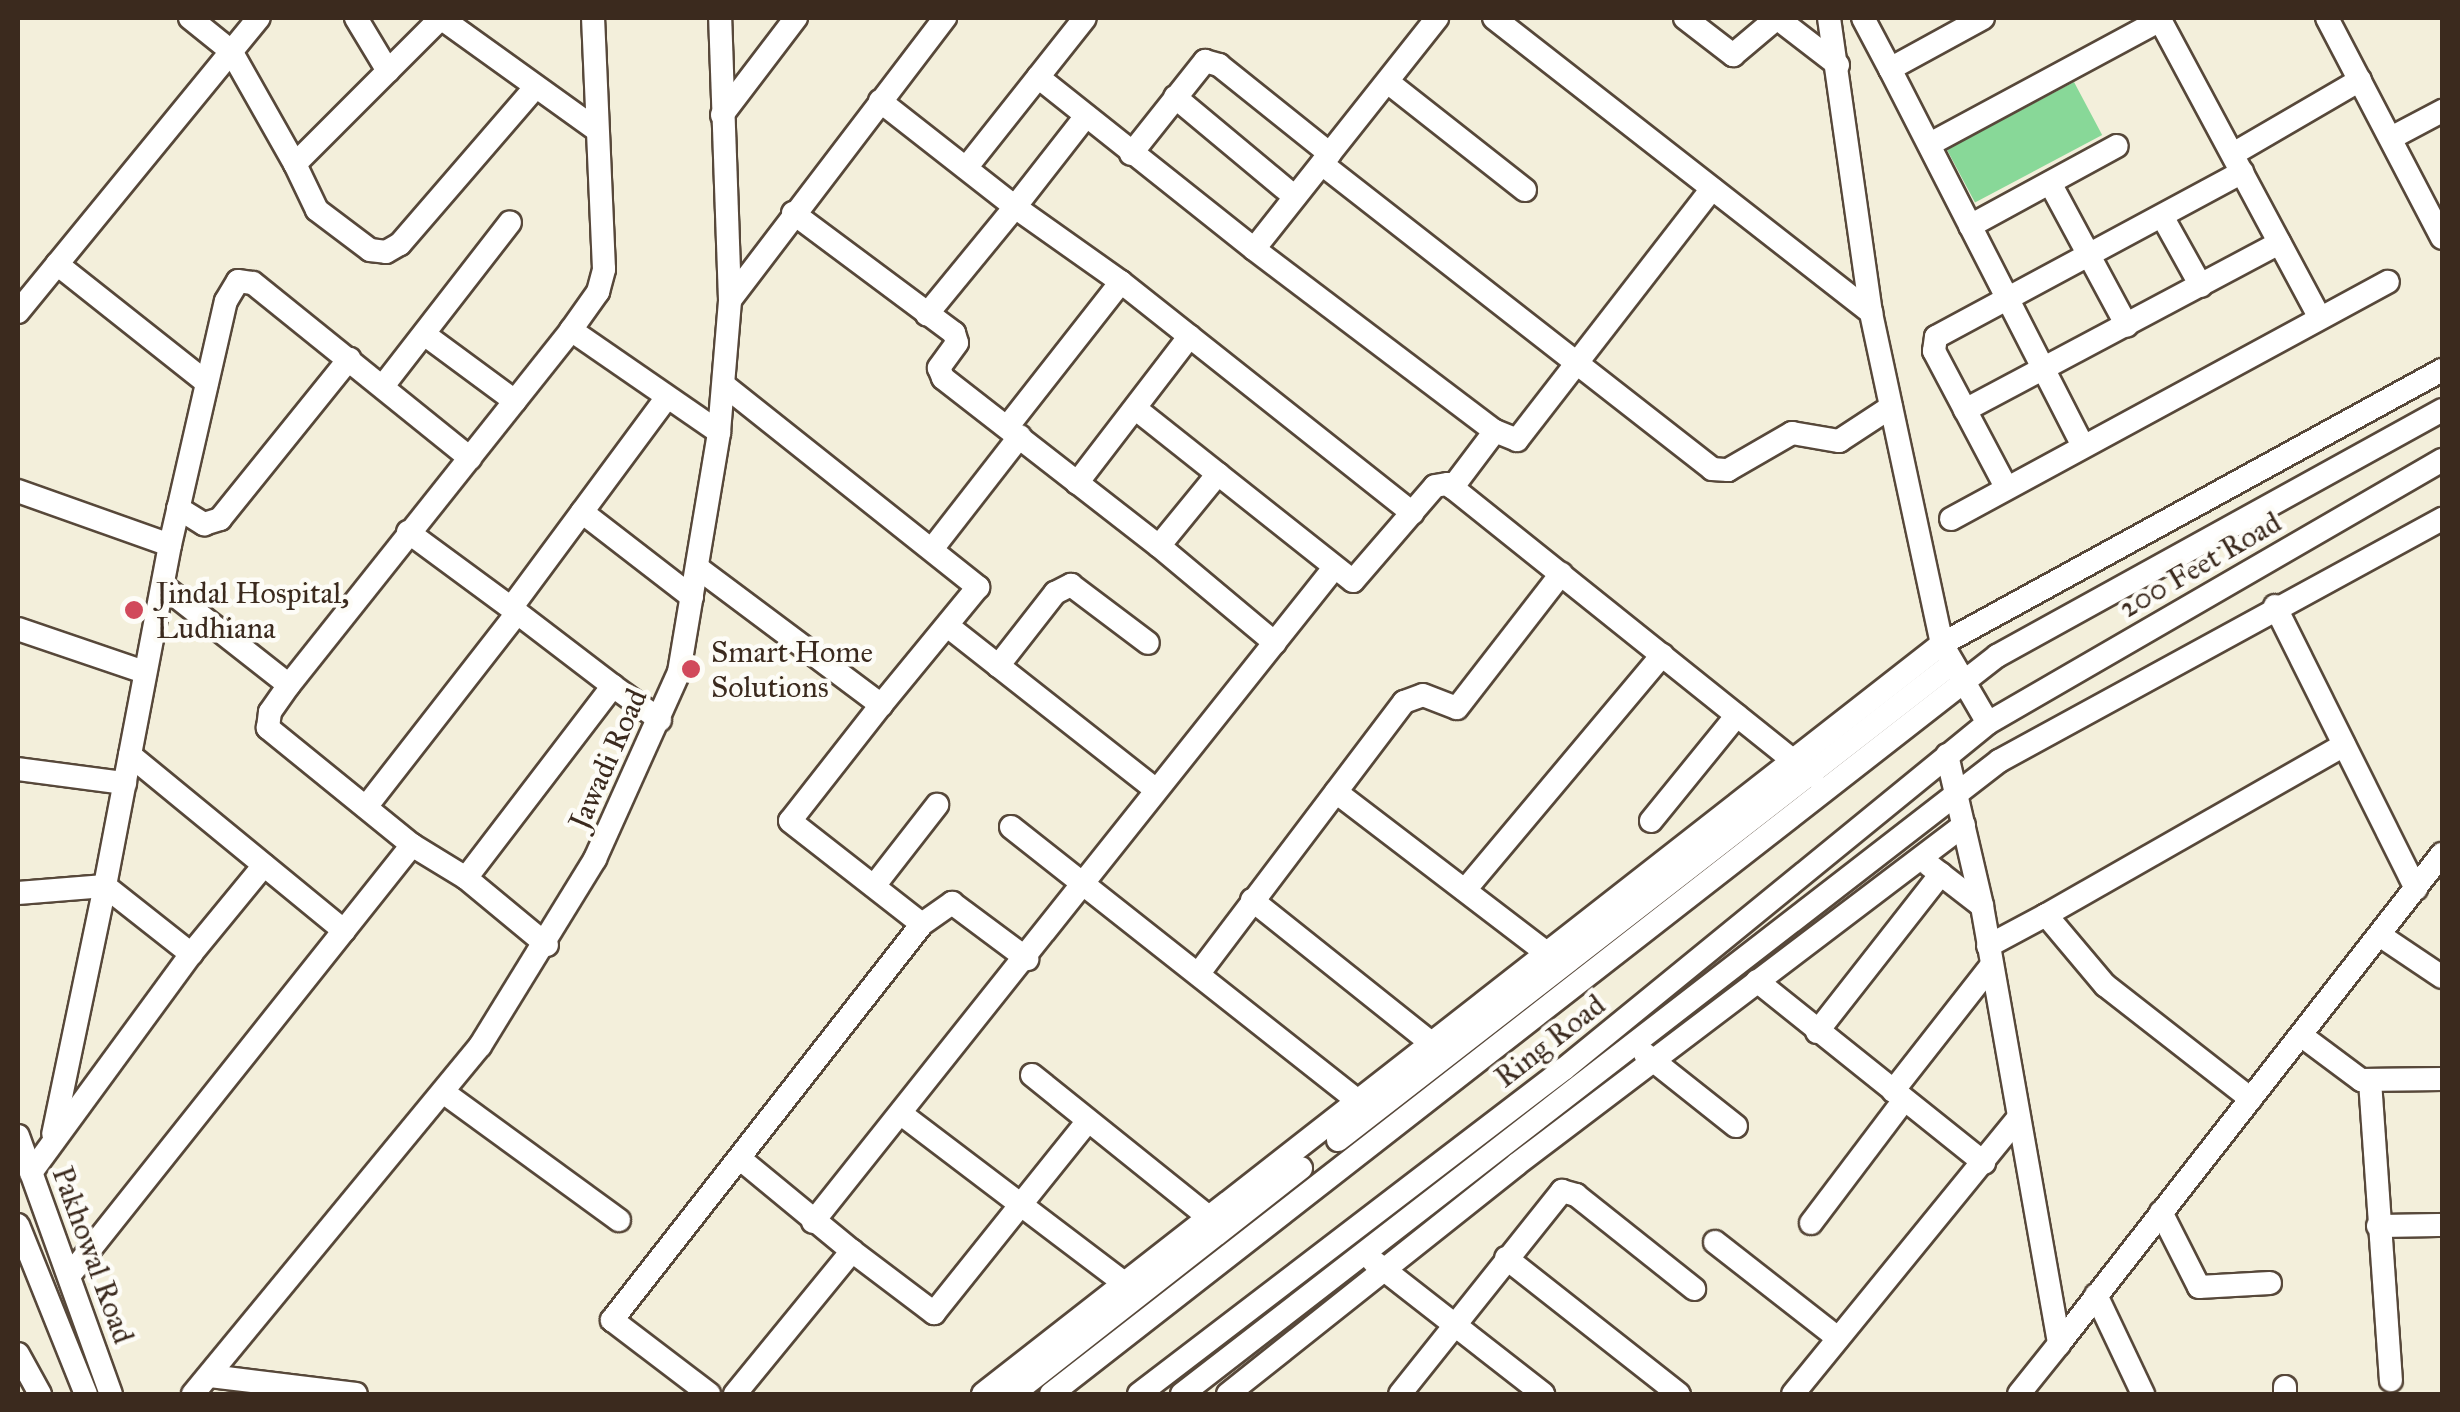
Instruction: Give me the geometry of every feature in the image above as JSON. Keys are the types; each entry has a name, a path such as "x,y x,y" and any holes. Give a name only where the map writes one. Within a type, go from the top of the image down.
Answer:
{"street":[{"path":"190,18 231,51 317,210 370,250 386,252 400,244 533,90"},
{"path":"18,312 259,18"},
{"path":"356,18 388,71"},
{"path":"294,164 442,18 533,90 597,130"},
{"path":"547,944 466,878 412,844 268,728 270,712 289,684 571,330 603,279 593,18"},
{"name":"Jawadi Road","path":"193,1394 446,1094 547,944 618,814 679,672 718,432 730,300 720,18"},
{"path":"722,116 796,18"},
{"path":"730,300 945,18"},
{"path":"966,168 1085,18"},
{"path":"1254,249 1437,18"},
{"path":"1494,18 1871,313"},
{"path":"1685,18 1734,55 1777,18 1838,65"},
{"path":"1829,18 1871,313 1891,407 1953,663 1988,722"},
{"path":"1863,18 2082,444"},
{"path":"1890,70 1983,18"},
{"path":"2327,18 2442,238"},
{"path":"1930,144 2159,19 2320,318"},
{"path":"1131,154 1198,67 1212,62 1326,159 1719,472 1792,433 1839,441 1891,407"},
{"path":"1038,76 1254,249 1514,443 1575,358 1712,188"},
{"path":"2006,487 1932,344 2162,216 2360,80"},
{"path":"1388,83 1525,190"},
{"path":"1175,97 1295,198"},
{"path":"880,101 1016,207 1121,282 1412,513"},
{"path":"2391,138 2442,111"},
{"path":"928,314 1086,116"},
{"path":"1970,226 2117,146"},
{"path":"2050,182 2127,326"},
{"path":"793,213 958,337 939,374 1276,644"},
{"path":"2162,216 2202,286"},
{"path":"383,386 510,222"},
{"path":"1965,410 2045,371 2279,243"},
{"path":"57,264 207,384"},
{"path":"51,1144 106,886 170,545 228,291 238,281 253,283 470,458"},
{"path":"932,549 1121,282"},
{"path":"1951,520 2082,444 2388,282"},
{"path":"571,330 718,432"},
{"path":"424,334 514,402"},
{"path":"1078,483 1190,336"},
{"path":"178,508 204,524 220,519 349,359"},
{"path":"1013,1394 1366,1108 1804,770 1953,663 2442,370"},
{"path":"724,385 978,587 790,821 922,924"},
{"path":"366,807 667,397"},
{"path":"1136,409 1352,580 1359,577 1435,486 1452,488 1804,770"},
{"path":"1050,1394 1953,663 2025,638 2442,410"},
{"path":"1452,488 1495,430"},
{"name":"200 Feet Road","path":"1988,722 2442,460"},
{"path":"1158,546 1218,474"},
{"path":"18,492 170,545"},
{"path":"582,512 692,597"},
{"path":"1228,1394 1385,1270 1634,1045 2013,752 2275,606 2442,519"},
{"path":"408,532 660,720"},
{"path":"698,568 881,705"},
{"path":"813,1222 904,1116 1082,883 1334,568"},
{"path":"1199,973 1409,697 1423,695 1457,708 1562,574"},
{"path":"998,666 1055,593 1071,585 1148,643"},
{"path":"164,586 289,684"},
{"path":"2275,606 2416,889"},
{"path":"949,627 1156,790"},
{"path":"18,629 144,672"},
{"path":"1465,890 1662,654"},
{"path":"466,878 613,686"},
{"path":"1651,821 1737,715"},
{"name":"Ring Road","path":"1139,1394 1564,1070 1988,722"},
{"path":"1812,1223 1989,956 2046,916 2344,745"},
{"path":"130,755 344,931"},
{"path":"1947,755 1982,906 2059,1344"},
{"path":"18,769 125,783"},
{"path":"1336,792 1557,961"},
{"path":"874,886 937,805"},
{"path":"1182,1394 1364,1254 1654,1061 1964,825"},
{"path":"1012,828 1366,1108"},
{"path":"69,1276 412,844"},
{"path":"2019,1394 2442,854"},
{"path":"1917,858 1982,906"},
{"path":"31,1173 192,954 264,865"},
{"path":"1817,1032 1941,874"},
{"path":"18,893 106,886 192,954"},
{"path":"1252,900 1441,1050"},
{"path":"709,1394 612,1320 922,924 952,903 1027,959"},
{"path":"2046,916 2105,985 2251,1099"},
{"path":"2381,936 2442,976"},
{"path":"1757,981 1984,1163"},
{"path":"2302,1036 2350,1074 2370,1082 2442,1079"},
{"path":"1634,1045 1736,1126"},
{"path":"1032,1076 1211,1219"},
{"path":"2370,1082 2378,1226 2389,1284 2392,1380"},
{"path":"446,1094 620,1220"},
{"path":"983,1394 1211,1219 1366,1108"},
{"path":"904,1116 1125,1284"},
{"path":"1793,1394 2018,1120"},
{"path":"739,1158 813,1222 934,1313 1088,1122"},
{"name":"Pakhowal Road","path":"18,1136 111,1394"},
{"path":"1400,1394 1556,1195 1570,1190 1694,1289"},
{"path":"2162,1212 2199,1287 2270,1283"},
{"name":"Pakhowal Road","path":"18,1225 86,1394"},
{"path":"2378,1226 2442,1225"},
{"path":"1715,1242 1838,1338"},
{"path":"735,1394 852,1251"},
{"path":"1364,1254 1453,1325 1511,1383 1543,1394"},
{"path":"1506,1258 1664,1390"},
{"path":"2096,1295 2143,1394"},
{"path":"18,1354 40,1394"},
{"path":"210,1376 356,1394"}],"green space":[{"path":"2074,82 2102,135 1975,203 1947,150"}],"place":[{"name":"Jindal Hospital, Ludhiana","path":"134,610"},
{"name":"Smart Home Solutions","path":"691,669"}]}
